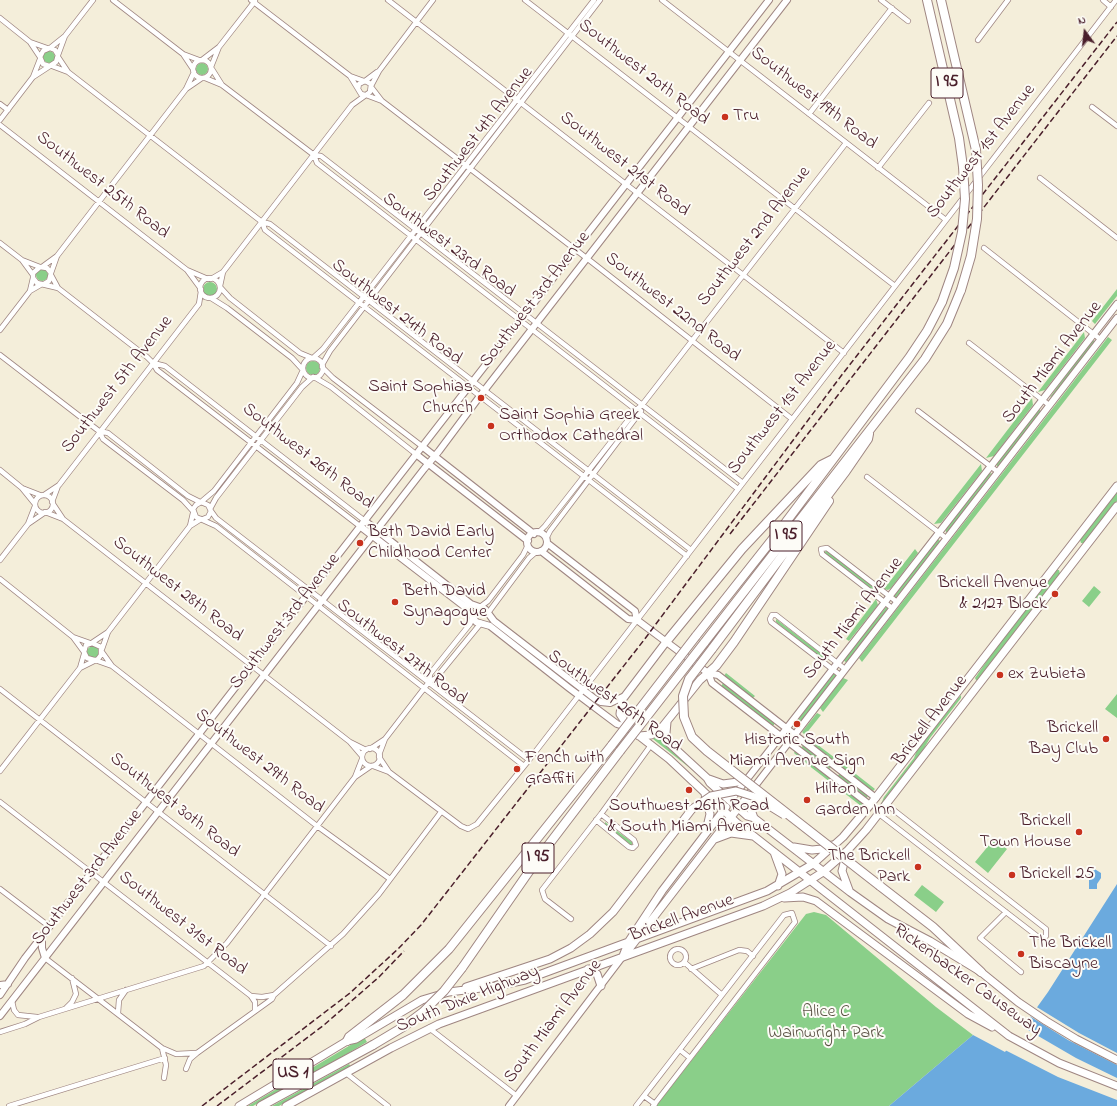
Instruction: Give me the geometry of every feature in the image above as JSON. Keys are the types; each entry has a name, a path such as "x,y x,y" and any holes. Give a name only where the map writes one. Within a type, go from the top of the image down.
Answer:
{"highway":[{"name":"I 95","path":"347,1041 349,1037 403,995 449,949 612,745 834,459 918,345 942,302 954,268 962,232 964,167 960,138 927,0"},
{"name":"I 95","path":"261,1106 404,1027 423,1012 444,991 462,968 537,860 933,347 946,324 961,290 971,256 977,219 978,185 976,150 941,0"},
{"path":"869,429 868,439 846,471 691,676 685,687 682,708 688,730 702,747 786,811 791,818 933,927 981,972"},
{"path":"666,642 746,545 821,464 834,459"},
{"path":"708,673 716,666 734,642 843,479 846,471"}],"main road":[{"name":"Southwest 3rd Avenue","path":"0,995 50,927 769,0"},
{"name":"Southwest 3rd Avenue","path":"0,1016 787,0"},
{"name":"South Miami Avenue","path":"623,956 629,941 662,890 1117,304"},
{"name":"South Miami Avenue","path":"509,1106 623,956 657,915 713,839 789,743 1117,318"},
{"path":"423,447 536,533 544,535 547,541 635,611 637,620"},
{"path":"417,455 528,543 531,550 538,552 628,619 637,620 708,673 718,675 876,798"},
{"name":"Brickell Avenue","path":"629,941 778,886 801,873 839,841 876,798 1117,486"},
{"name":"Brickell Avenue","path":"623,956 779,898 810,881 847,851 879,814 1117,506"},
{"name":"Southwest 26th Road","path":"365,522 471,604 480,607"},
{"name":"Southwest 26th Road","path":"361,527 473,616"},
{"path":"528,543 536,533"},
{"path":"538,552 546,547 547,541"},
{"path":"480,607 485,609 489,614 488,619 482,623 476,622 473,616 475,609 480,607"},
{"name":"Southwest 26th Road","path":"489,614 494,621 618,724 629,728 651,745 704,791 731,817 774,852"},
{"name":"Southwest 26th Road","path":"482,623 581,693 601,702 610,703 623,697"},
{"path":"629,728 620,714 620,704 623,697 666,642"},
{"path":"639,736 654,734 667,722 700,680 708,673"},
{"path":"708,673 712,683 870,805"},
{"path":"963,684 973,692"},
{"name":"Southwest 26th Road","path":"667,722 666,734 669,743 707,778 710,783 730,802 754,818 790,846"},
{"path":"830,774 836,767"},
{"path":"707,778 722,784 738,782 748,778"},
{"path":"879,814 878,803 882,790"},
{"path":"704,791 710,814 706,833"},
{"path":"453,991 550,959 582,941 609,916 692,809 711,796 728,792 740,792 755,797 791,818"},
{"path":"749,794 750,807 754,818"},
{"path":"713,839 731,833 753,836"},
{"path":"790,846 807,850 817,850 839,841"},
{"name":"Rickenbacker Causeway","path":"790,846 888,919 930,941 981,972 1027,1008 1071,1036 1117,1060"},
{"path":"847,851 842,871 850,892"},
{"path":"774,852 782,874 778,886"},
{"name":"Rickenbacker Causeway","path":"774,852 1009,1036 1059,1063 1117,1086"},
{"path":"779,898 803,897 816,901 968,1014 1009,1036"},
{"path":"657,915 656,923 662,929"},
{"path":"42,938 42,948 45,958"},
{"name":"South Dixie Highway","path":"240,1106 347,1041 356,1039 415,1003 453,991 520,981 629,941"},
{"name":"South Dixie Highway","path":"286,1106 430,1028 480,1008 623,956"},
{"path":"588,969 597,974 601,986"},
{"path":"0,985 8,984"}],"street":[{"path":"0,120 33,77 43,51 65,36 93,0"},
{"path":"113,0 183,54 208,62 211,68"},
{"name":"Southwest 21st Road","path":"388,0 844,353"},
{"path":"417,455 327,384 313,377 307,376 291,357 227,308 210,298 205,297 201,290 203,283 223,272 352,105 370,92 379,71 433,0"},
{"name":"Southwest 20th Road","path":"525,0 895,286"},
{"name":"Southwest 4th Avenue","path":"322,366 330,351 521,103 594,0"},
{"name":"Southwest 4th Avenue","path":"312,358 323,350 358,302 517,100 600,0"},
{"name":"Southwest 19th Road","path":"662,0 946,220"},
{"path":"881,0 908,22"},
{"path":"978,40 1008,0"},
{"path":"1102,0 1111,7"},
{"name":"Southwest 1st Avenue","path":"442,812 460,826 468,829 477,824 581,693 1116,0"},
{"path":"186,89 210,75 219,47 254,1 350,76 369,83 372,87"},
{"path":"809,114 892,8"},
{"path":"0,18 30,42 44,64 50,66"},
{"path":"33,77 56,62 65,36"},
{"path":"30,42 55,50 58,56"},
{"path":"0,330 30,291 49,281 58,256 186,89 194,65 219,47"},
{"path":"183,54 196,76 203,78"},
{"name":"Southwest 24th Road","path":"58,56 68,72"},
{"name":"Southwest 24th Road","path":"50,66 68,72 262,222 270,224 370,301 471,384 480,396 687,556"},
{"name":"Southwest 23rd Road","path":"211,68 222,85"},
{"path":"352,105 359,84 379,71"},
{"path":"350,76 358,90 365,95"},
{"name":"Southwest 23rd Road","path":"203,78 222,85 314,155 321,156 421,234 523,318"},
{"name":"Southwest 22nd Road","path":"372,87 382,101 792,419"},
{"name":"Southwest 22nd Road","path":"365,95 382,101"},
{"path":"878,168 929,103"},
{"path":"0,104 8,110"},
{"path":"1092,107 1117,126"},
{"name":"Southwest 25th Road","path":"0,125 98,203 187,270 209,279"},
{"name":"Southwest 2nd Avenue","path":"536,533 545,526 636,410 642,405 846,143"},
{"name":"Southwest 23rd Road","path":"314,155 317,163 416,241 642,405 743,483"},
{"path":"1040,178 1117,238"},
{"name":"Southwest 24th Road","path":"262,222 265,230 358,302 471,384 485,390 691,550"},
{"path":"0,243 22,260 48,269 51,274"},
{"path":"984,248 1100,339"},
{"path":"30,291 36,269 58,256"},
{"path":"22,260 37,283 43,284"},
{"name":"Southwest 25th Road","path":"187,270 201,290"},
{"path":"210,298 218,295 223,272"},
{"name":"Southwest 26th Road","path":"51,274 58,288"},
{"path":"209,279 216,281 230,298 298,351 318,360 333,378 423,447"},
{"name":"Southwest 26th Road","path":"43,284 58,288 153,363 157,370 361,527"},
{"name":"Southwest 5th Avenue","path":"199,304 201,290"},
{"name":"Southwest 5th Avenue","path":"42,495 58,484 199,304 210,298"},
{"name":"Southwest 23rd Road","path":"535,326 636,410 738,489"},
{"path":"969,343 1049,405"},
{"path":"0,354 99,431 108,433 188,496 208,505 210,510"},
{"path":"0,771 80,668 85,647 108,632 190,526 194,506 212,493 297,383 306,361 312,358"},
{"name":"Southwest 26th Road","path":"153,363 165,366 365,522"},
{"path":"190,526 209,515 215,500 302,387 313,377 320,374 322,366"},
{"path":"547,541 550,531 641,413 642,405"},
{"path":"918,411 998,472"},
{"path":"99,431 103,439 185,502 196,517 202,520"},
{"path":"0,470 22,488 39,511 44,512"},
{"path":"867,477 946,538"},
{"name":"Southwest 5th Avenue","path":"52,503 58,484"},
{"path":"0,560 28,524 44,512 50,510 52,503 49,497 22,488"},
{"path":"28,524 36,500 42,495"},
{"name":"Southwest 28th Road","path":"52,503 63,519"},
{"name":"Southwest 27th Road","path":"210,510 216,518 529,760"},
{"name":"Southwest 28th Road","path":"44,512 63,519 146,583 350,742 362,758"},
{"name":"Southwest 27th Road","path":"202,520 216,526 524,766"},
{"path":"480,607 523,555 528,543"},
{"path":"892,608 822,554 821,549 827,548 897,602"},
{"path":"489,614 528,558 538,552"},
{"path":"0,579 73,637 89,659 95,660"},
{"path":"840,675 772,622 770,617 774,614 776,615 845,669"},
{"path":"429,682 430,674 470,624 473,616"},
{"path":"355,777 378,763 385,739 429,682 436,678 482,623"},
{"path":"80,668 100,657 108,632"},
{"path":"73,637 91,643 97,643 102,650"},
{"name":"Southwest 29th Road","path":"102,650 112,666"},
{"name":"Southwest 29th Road","path":"95,660 112,666 317,826 390,879"},
{"name":"Southwest 30th Road","path":"0,689 331,946"},
{"path":"0,1032 25,1024 39,1017 201,968 209,963 227,943 355,777 362,758 368,749 385,739"},
{"name":"Southwest 28th Road","path":"350,742 368,749"},
{"path":"571,919 545,899 542,893 544,887 601,814 651,745"},
{"path":"368,749 375,750 389,772"},
{"path":"186,1069 190,1059 197,1052 272,999 274,995 331,946 366,909 442,812 389,772 366,765 362,758"},
{"name":"Southwest 31st Road","path":"0,802 251,996"},
{"path":"879,814 1040,938 1047,934 1046,929 886,804"},
{"path":"596,820 629,847 633,848 636,845 634,840 601,814"},
{"path":"908,836 915,827"},
{"path":"954,871 960,863"},
{"path":"0,889 50,927"},
{"path":"999,906 1005,898"},
{"path":"636,1106 784,915 788,912 793,914 795,922 654,1105 644,1096"},
{"path":"1006,912 980,940 1021,972"},
{"path":"691,969 741,950 753,956"},
{"path":"45,958 162,1048 170,1052 183,1055 197,1052"},
{"path":"684,962 722,995"},
{"path":"65,1009 72,1002 76,994 72,978"},
{"path":"118,1013 118,1000 126,990"},
{"path":"251,996 262,997 274,995"},
{"path":"251,996 255,1002 255,1010"},
{"path":"12,1001 14,1010 18,1015 39,1017"},
{"path":"430,1028 517,1096"},
{"path":"162,1048 166,1065 164,1078"},
{"path":"680,1050 690,1058"},
{"path":"9,1106 165,1058"},
{"path":"346,1073 388,1106"}],"green space":[{"path":"47,51 51,51 55,57 51,63 47,63 43,59 43,55"},
{"path":"202,63 206,65 208,69 206,73 202,75 198,73 196,69 198,65"},
{"path":"42,269 46,271 48,275 46,279 42,281 38,279 36,275 38,271"},
{"path":"210,282 215,284 217,289 215,294 210,296 205,294 203,289 205,284"},
{"path":"1117,289 1117,296 1095,324 1092,321"},
{"path":"1084,332 1085,338 1045,390 1038,392"},
{"path":"1108,337 1112,340 862,662 859,658"},
{"path":"1093,340 1095,342 1054,396 1050,397"},
{"path":"313,361 318,363 320,368 318,373 313,375 308,373 306,368 308,363"},
{"path":"1032,398 1033,405 994,456 986,458"},
{"path":"1039,409 1041,412 1000,466 997,466 996,464"},
{"path":"981,464 982,471 941,523 934,524"},
{"path":"992,473 948,532 946,532 945,529 988,474"},
{"path":"1117,491 1117,501 1085,543 1081,543 1080,540"},
{"path":"938,539 940,541 895,599 894,595"},
{"path":"915,549 918,553 891,588 888,590 884,589"},
{"path":"827,551 877,589 877,592 874,592 825,554 824,552"},
{"path":"1057,570 1059,570 1060,574 978,680 976,680 975,678 993,652"},
{"path":"1094,586 1101,592 1089,607 1082,601"},
{"path":"876,599 878,605 849,641 846,639"},
{"path":"887,606 889,609 847,663 843,660"},
{"path":"776,619 827,659 824,660 776,622"},
{"path":"93,646 97,648 99,652 97,656 93,658 89,656 87,652 89,648"},
{"path":"726,673 755,696 753,698 724,676"},
{"path":"833,673 837,675 799,726 795,726 795,722"},
{"path":"843,678 848,680 823,712 820,708"},
{"path":"723,683 774,722 774,725 771,726 721,687"},
{"path":"1117,694 1117,718 1105,709"},
{"path":"961,695 961,698 930,738 922,752 881,804 884,797 914,758 918,747"},
{"path":"817,713 821,715 805,735 802,732"},
{"path":"660,733 663,734 666,743 695,772 653,739"},
{"path":"806,736 839,761 836,763 804,739"},
{"path":"803,745 831,766 830,769 801,749"},
{"path":"795,751 853,796 856,796 863,803 861,806 794,753"},
{"path":"843,764 875,789 872,792 842,767"},
{"path":"840,773 868,795 867,798 837,777"},
{"path":"605,822 632,842 632,845 605,825"},
{"path":"994,839 1007,849 988,873 975,862"},
{"path":"922,885 944,902 936,912 914,895"},
{"name":"Alice C Wainwright Park","path":"814,912 826,915 936,1007 973,1035 889,1106 656,1106 806,914"},
{"path":"364,1037 367,1042 253,1106 248,1106"},
{"path":"349,1064 351,1067 279,1106 272,1106"}],"water":[{"path":"1093,868 1101,873 1101,878 1097,884 1097,889 1089,889 1089,875"},
{"path":"1117,884 1117,1106 889,1106 973,1035 1005,1052 1048,992"}],"pier":[{"path":"1035,1006 1079,1033 1117,1053 1117,1065 1068,1040 1028,1015"},
{"path":"1021,1026 1076,1058 1117,1078 1117,1100 1058,1077 1005,1050"}],"railway":[{"path":"202,1106 350,993 398,949 421,925 644,640 841,376 1117,22"},
{"path":"730,534 1117,36"},
{"path":"217,1106 324,1025 379,977 404,951"}],"place":[{"name":"Tru","path":"725,117"},
{"name":"Saint Sophias Church","path":"481,398"},
{"name":"Saint Sophia Greek Orthodox Cathedral","path":"491,426"},
{"name":"Beth David Early Childhood Center","path":"360,543"},
{"name":"Brickell Avenue & 2127 Block","path":"1055,594"},
{"name":"Beth David Synagogue","path":"395,602"},
{"name":"ex Zubieta","path":"1000,675"},
{"name":"Historic South Miami Avenue Sign","path":"797,724"},
{"name":"Brickell Bay Club","path":"1106,739"},
{"name":"Fench with Graffiti","path":"517,769"},
{"name":"Southwest 26th Road & South Miami Avenue","path":"689,790"},
{"name":"Hilton Garden Inn","path":"807,800"},
{"name":"Brickell Town House","path":"1079,832"},
{"name":"The Brickell Park","path":"918,867"},
{"name":"Brickell 25","path":"1012,875"},
{"name":"The Brickell Biscayne","path":"1021,954"}]}
